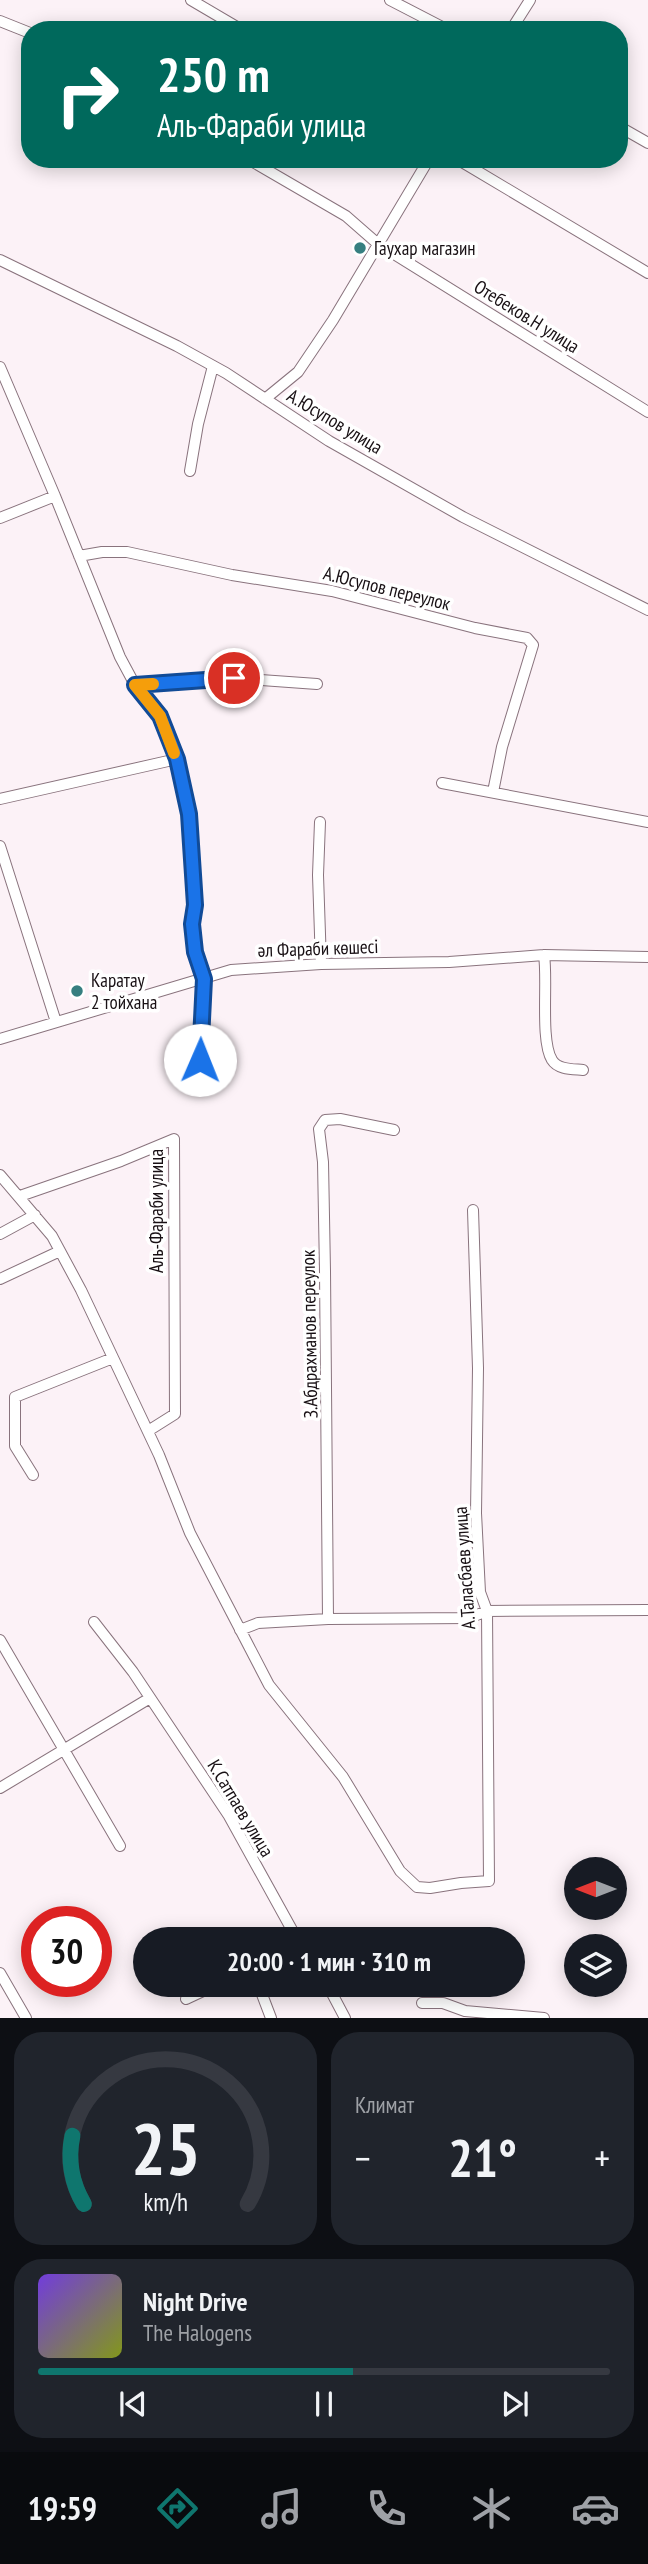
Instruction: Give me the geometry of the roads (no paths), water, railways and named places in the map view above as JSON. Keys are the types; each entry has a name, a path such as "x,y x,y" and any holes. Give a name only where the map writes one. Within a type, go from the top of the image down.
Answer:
{"street":[{"path":"191,0 227,21"},
{"path":"390,0 431,21"},
{"path":"517,21 530,0"},
{"path":"0,21 21,29"},
{"path":"628,132 648,143"},
{"name":"Отебеков.Н улица","path":"263,168 346,216 378,244 648,412"},
{"path":"265,400 298,372 333,320 424,168"},
{"path":"472,168 648,273"},
{"name":"А.Юсупов улица","path":"0,274 2,261 213,366 329,441 463,517 648,610"},
{"path":"190,471 198,424 213,366"},
{"path":"0,368 120,657 135,685 160,716 177,759 189,814 195,952 204,979 200,1060 193,1089"},
{"path":"0,518 55,496"},
{"name":"А.Юсупов переулок","path":"79,556 127,552 232,575 332,591 475,628 527,638 533,645 508,726 493,792"},
{"path":"135,685 234,678 317,684"},
{"path":"0,799 177,759"},
{"path":"442,783 648,822"},
{"path":"320,822 318,875 321,964"},
{"path":"0,846 56,1022"},
{"path":"544,955 548,1042 552,1060 560,1067 583,1070"},
{"name":"әл Фараби көшесі","path":"0,1039 231,970 321,964 449,962 544,955 648,957"},
{"name":"З.Абдрахманов переулок","path":"328,1619 326,1272 323,1162 319,1129 326,1120 340,1119 394,1130"},
{"name":"Аль-Фараби улица","path":"20,1196 121,1161 174,1139 175,1414 148,1431"},
{"path":"0,1175 20,1196 60,1251 148,1431 190,1533 240,1630 258,1623 328,1619 469,1618 486,1611 648,1609"},
{"name":"А.Таласбаев улица","path":"240,1630 269,1685 343,1777 400,1871 417,1887 489,1881 486,1611 480,1592 476,1513 478,1368 473,1210"},
{"path":"0,1234 35,1215"},
{"path":"0,1279 60,1251"},
{"path":"33,1475 15,1446 15,1397 113,1358"},
{"name":"К.Сатпаев улица","path":"94,1622 150,1698 229,1816 290,1927"},
{"path":"0,1640 120,1846"},
{"path":"0,1788 150,1698"},
{"path":"0,1973 26,2018"},
{"path":"186,1999 190,1997"},
{"path":"263,1997 271,2018"},
{"path":"334,1997 345,2018"},
{"path":"422,2003 443,2003 465,2011 544,2018"}],"place":[{"name":"Гаухар магазин","path":"360,248"},
{"name":"Каратау 2 тойхана","path":"77,991"}]}
